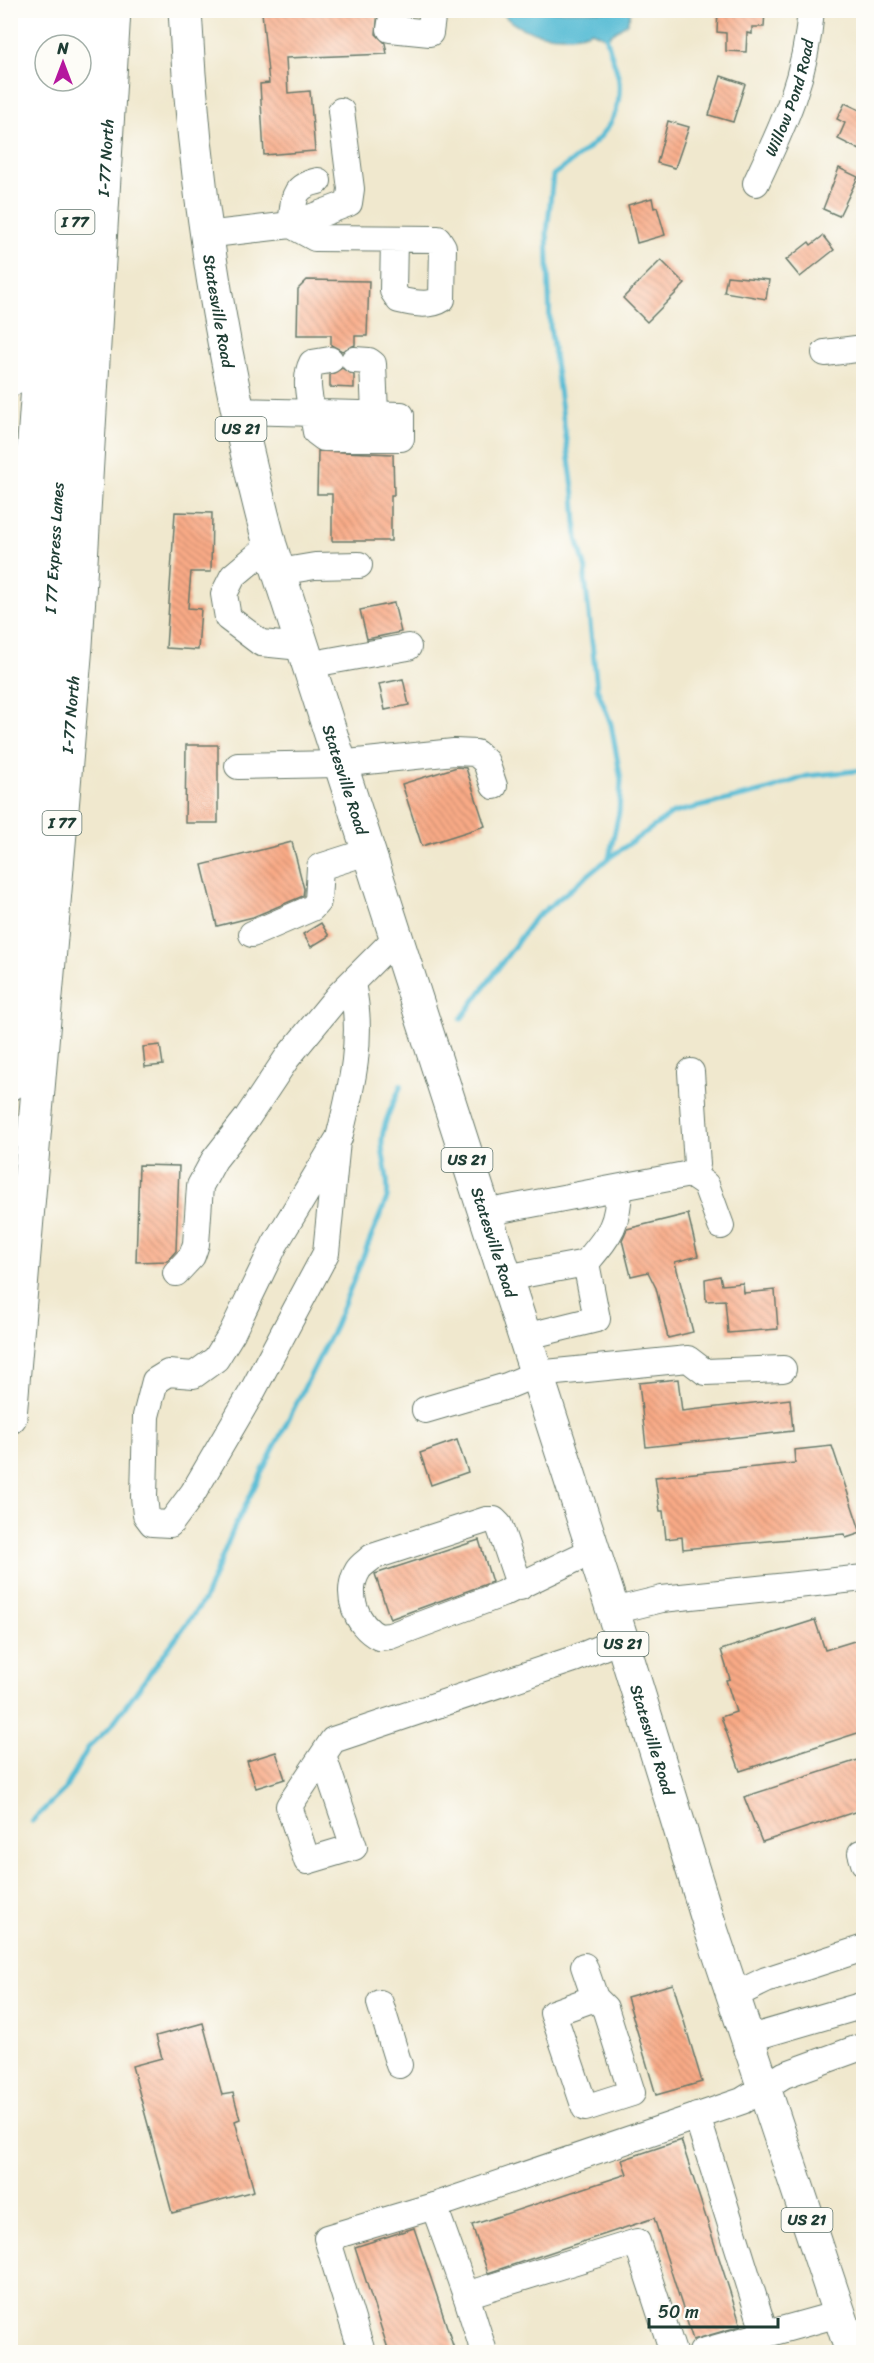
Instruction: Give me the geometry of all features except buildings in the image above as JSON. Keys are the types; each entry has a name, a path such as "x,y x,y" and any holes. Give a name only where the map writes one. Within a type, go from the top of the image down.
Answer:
{"main road":[{"path":"10,380 31,10"},
{"path":"57,33 58,10"},
{"name":"I 77 Express Lanes","path":"10,1084 37,788 62,434 86,10"},
{"name":"I-77 North","path":"10,1417 66,779 103,228 114,10"},
{"name":"Statesville Road","path":"185,10 191,114 205,235 236,411 274,559 338,764 618,1625 734,1999 852,2352"},
{"name":"I 77 Express Lanes","path":"10,781 40,362 54,93"},
{"path":"62,434 103,228"}],"street":[{"path":"393,10 390,28 430,33 433,10"},
{"name":"Willow Pond Road","path":"756,183 788,116 800,83 809,37 811,10"},
{"path":"205,235 291,225 349,203 351,189 340,111"},
{"path":"291,225 297,190 302,185 318,181"},
{"path":"291,225 315,238 394,239"},
{"path":"825,353 864,348"},
{"path":"236,411 313,413 375,414 401,415 401,438 324,438 316,432 313,413 307,373 312,363 369,360 373,364 375,414"},
{"path":"359,565 315,566 274,559 233,576 224,594 228,618 261,643 304,656 408,647"},
{"path":"238,766 338,764 454,752 476,753 486,762 494,786"},
{"path":"252,934 312,908 318,901 320,867 367,852"},
{"path":"176,1273 192,1256 196,1244 200,1186 214,1160 248,1118 287,1058 395,939"},
{"path":"337,1141 275,1244 232,1333 216,1359 194,1375 168,1373 155,1380 146,1416 146,1515 152,1523 170,1524 193,1494 246,1402 326,1253 337,1141 352,1087 358,1042 356,1003 352,984"},
{"path":"484,1213 690,1174 697,1166 691,1072"},
{"path":"690,1174 706,1185 721,1226"},
{"path":"505,1278 586,1263 609,1235 618,1214 619,1188"},
{"path":"524,1337 597,1319 586,1263"},
{"path":"425,1410 507,1386 536,1374 688,1359 705,1372 783,1369"},
{"path":"520,1587 499,1525 494,1520 486,1520 372,1557 358,1569 352,1584 353,1604 361,1624 369,1632 379,1637 390,1636 520,1587 594,1550"},
{"path":"323,1756 333,1740 574,1659 618,1625 662,1599 864,1578"},
{"path":"734,1999 766,1980 864,1948"},
{"path":"734,1999 864,1961"},
{"path":"584,1966 595,1998"},
{"path":"381,2003 399,2065"},
{"path":"747,2039 864,2005"},
{"path":"362,2352 327,2238 434,2206 742,2101 784,2075 864,2046"},
{"path":"697,2116 765,2334"},
{"path":"434,2206 484,2352"},
{"path":"466,2295 637,2242 673,2352"},
{"path":"702,2352 838,2314"}],"water":[{"path":"502,11 631,11 627,23 606,38 592,31 570,36 557,36 530,31 508,19"}],"waterway":[{"path":"606,32 619,81 619,98 615,112 600,137 553,175 547,232 550,326 574,495 577,539 586,570 597,688 611,724 621,780 619,812 609,858"},
{"path":"461,1019 534,919 609,858 673,813 768,790 807,776 864,770"},
{"path":"32,1821 65,1789 88,1748 110,1727 204,1600 234,1528 335,1326 387,1198 388,1184 382,1137 401,1085"}]}
